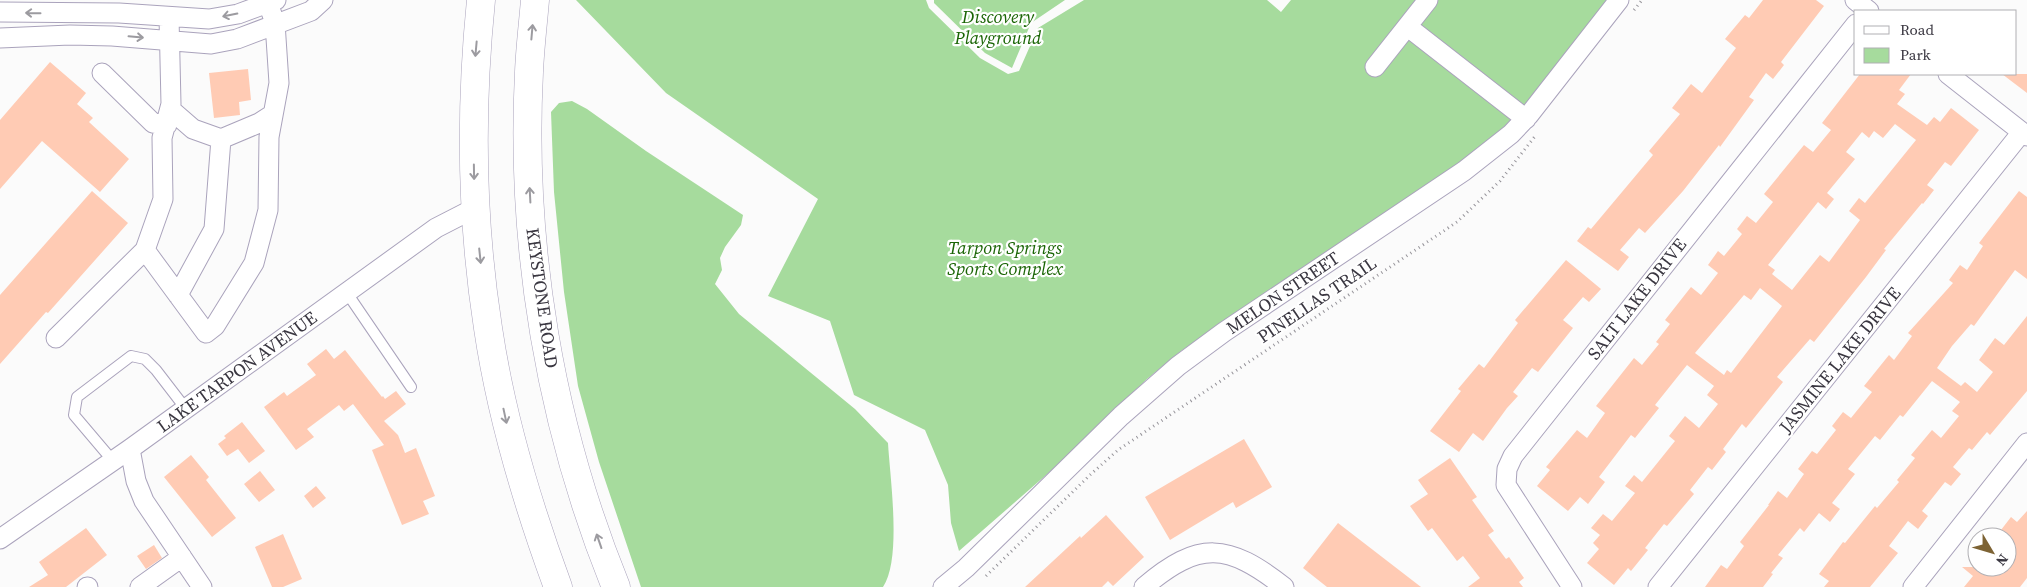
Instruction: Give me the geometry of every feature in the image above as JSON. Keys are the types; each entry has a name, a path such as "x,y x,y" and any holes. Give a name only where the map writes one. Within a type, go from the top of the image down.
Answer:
{"main road":[{"path":"481,0 475,59 475,208 488,328 507,426 538,534 558,587"},
{"name":"KEYSTONE ROAD","path":"535,0 529,72 528,156 532,241 542,323 556,399 578,481 616,587"}],"street":[{"path":"0,34 0,38 63,35 112,36 211,44 237,39 275,23 311,11 323,0"},
{"path":"1376,67 1428,0"},
{"name":"MELON STREET","path":"943,587 966,568 1121,416 1178,366 1219,336 1475,164 1511,134 1532,126 1619,0"},
{"path":"0,12 111,13 178,11 210,19 238,14 272,1 279,82 269,137 268,210 254,263 215,326 206,333 145,250"},
{"path":"56,338 145,250 163,199 162,138 169,117 169,41 178,11"},
{"path":"61,12 63,35"},
{"path":"111,13 112,36"},
{"name":"SALT LAKE DRIVE","path":"1572,587 1506,485 1507,468 1513,456 1854,21"},
{"path":"1408,27 1532,126"},
{"path":"102,73 153,123 169,117 192,129 221,138 248,128 273,114"},
{"path":"1949,75 2024,134"},
{"name":"JASMINE LAKE DRIVE","path":"1658,587 2024,134"},
{"path":"178,295 214,229 217,218 221,138"},
{"name":"LAKE TARPON AVENUE","path":"0,540 186,409 436,228 475,208"},
{"path":"1913,587 2027,443"},
{"path":"130,449 136,481 144,500 202,587"},
{"path":"1144,587 1178,562 1205,553 1222,554 1247,561 1284,587"},
{"path":"140,587 182,557"}],"lane":[{"path":"347,293 411,387"},
{"path":"113,461 74,415 77,397 131,356 145,359 156,370 186,409"}],"path":[{"path":"1630,16 1642,0"},
{"name":"PINELLAS TRAIL","path":"982,579 1118,450 1457,222 1500,181 1532,126"}],"green space":[{"name":"Tarpon Springs Sports Complex","path":"576,0 926,0 929,8 980,58 1008,74 1019,71 1038,28 1084,0 1267,0 1281,12 1291,0 1607,0 1522,109 1505,127 1469,156 1181,351 1147,379 1053,469 959,551 951,523 948,485 925,430 854,395 830,321 768,296 818,199 666,93"},
{"name":"Discovery Playground","path":"934,0 1065,0 1031,23 1012,68 985,53 934,3"},
{"path":"572,101 587,109 646,151 743,215 741,225 725,247 720,258 722,270 715,284 739,314 855,409 888,443 893,538 889,574 883,587 641,587 599,462 578,386 564,292 554,192 551,112 559,103"}],"building":[{"path":"1763,0 1816,0 1824,6 1781,62 1784,65 1773,79 1766,73 1749,97 1754,100 1720,147 1719,145 1683,191 1645,233 1639,228 1620,250 1629,257 1618,271 1577,241 1588,227 1591,229 1653,155 1649,151 1680,114 1672,108 1691,84 1702,93 1736,48 1725,39 1745,15 1749,18"},
{"path":"50,62 86,93 77,104 93,118 89,122 129,159 100,192 42,141 0,189 0,120"},
{"path":"248,69 251,100 239,102 240,115 214,118 209,73"},
{"path":"2027,74 2027,93 2003,75"},
{"path":"1859,75 1910,75 1899,90 1905,94 1897,104 1927,125 1934,117 1940,122 1951,108 1979,130 1951,166 1945,162 1927,185 1934,190 1884,249 1886,250 1866,277 1814,342 1810,339 1777,377 1783,382 1746,428 1742,424 1723,449 1726,452 1712,470 1708,467 1690,490 1694,494 1667,526 1664,524 1645,548 1648,550 1631,571 1628,568 1614,585 1587,563 1599,549 1593,543 1600,535 1591,528 1603,514 1612,521 1635,493 1625,486 1634,475 1642,482 1675,441 1669,436 1685,416 1699,428 1718,404 1707,395 1714,386 1687,365 1655,405 1659,408 1635,438 1631,435 1599,477 1605,482 1588,504 1580,497 1568,511 1537,486 1550,470 1546,467 1577,430 1587,438 1605,413 1596,406 1634,358 1642,365 1659,344 1656,342 1670,324 1665,320 1691,287 1701,295 1718,273 1708,265 1718,251 1724,256 1742,234 1737,229 1747,216 1756,223 1773,202 1764,194 1804,145 1813,152 1831,130 1822,123","holes":["1895,124 1916,140 1865,203 1859,198 1849,211 1860,220 1829,262 1820,255 1792,290 1772,274 1775,270 1768,265 1818,202 1826,209 1834,199 1827,193 1855,159 1846,152 1862,132 1869,138 1874,131 1883,138","1760,288 1782,306 1731,373 1727,370 1724,375 1695,353 1744,295 1751,300"]},
{"path":"92,191 128,223 0,364 0,295"},
{"path":"2019,191 2027,197 2027,279 2015,270 1974,326 1971,324 1952,346 1937,368 1961,386 1965,382 1977,392 1993,372 1979,360 1995,338 2004,345 2027,316 2027,391 1990,435 1987,432 1972,450 1969,448 1953,467 1961,474 1951,486 1945,482 1922,511 1928,516 1918,529 1908,521 1889,546 1898,553 1870,587 1824,587 1829,581 1819,574 1843,542 1845,543 1875,506 1877,508 1899,482 1897,480 1915,458 1911,455 1932,430 1941,438 1959,416 1952,411 1960,402 1932,381 1903,417 1900,415 1880,440 1875,436 1848,469 1855,474 1832,503 1840,509 1830,522 1819,513 1804,532 1800,528 1778,555 1783,558 1763,587 1705,587 1721,565 1727,569 1744,546 1740,542 1778,491 1787,498 1804,474 1798,469 1812,451 1817,454 1836,430 1832,426 1843,412 1851,418 1872,392 1864,386 1889,355 1894,360 1912,336 1908,333 1953,283 1949,280 1960,265 1967,270 1983,246 1979,243"},
{"path":"1566,260 1601,289 1589,302 1583,297 1563,320 1573,328 1538,372 1532,368 1513,392 1518,396 1483,441 1473,433 1459,452 1430,431 1461,391 1458,389 1479,364 1484,368 1518,323 1515,320"},
{"path":"326,349 334,359 345,350 382,397 385,399 396,391 406,404 384,421 398,435 405,453 416,448 435,496 423,501 429,514 402,525 372,450 384,445 353,404 344,411 339,405 307,429 314,437 296,450 264,407 284,392 287,396 316,375 307,364"},
{"path":"242,422 265,451 249,463 238,449 227,456 218,444 226,438 224,436"},
{"path":"1244,439 1272,487 1236,508 1233,502 1170,540 1145,497"},
{"path":"191,455 209,477 206,480 236,518 212,537 164,477"},
{"path":"1450,458 1477,497 1472,500 1494,531 1488,535 1506,559 1509,557 1524,578 1519,582 1523,587 1468,587 1480,578 1463,556 1457,561 1432,528 1428,531 1410,506 1428,494 1418,480"},
{"path":"260,471 275,490 259,502 244,484"},
{"path":"316,486 326,498 313,508 304,496"},
{"path":"2027,511 2027,578 2020,587 1964,587 1972,577 2017,577 2017,527 2003,527 2011,517 2017,522"},
{"path":"1106,515 1144,557 1113,586 1108,581 1102,587 1025,587 1080,536 1081,538"},
{"path":"1338,523 1421,587 1327,587 1303,568"},
{"path":"86,528 107,555 66,587 29,587 48,575 39,562"},
{"path":"283,534 302,579 283,587 272,587 255,547"},
{"path":"154,545 162,558 146,569 137,556"}]}
